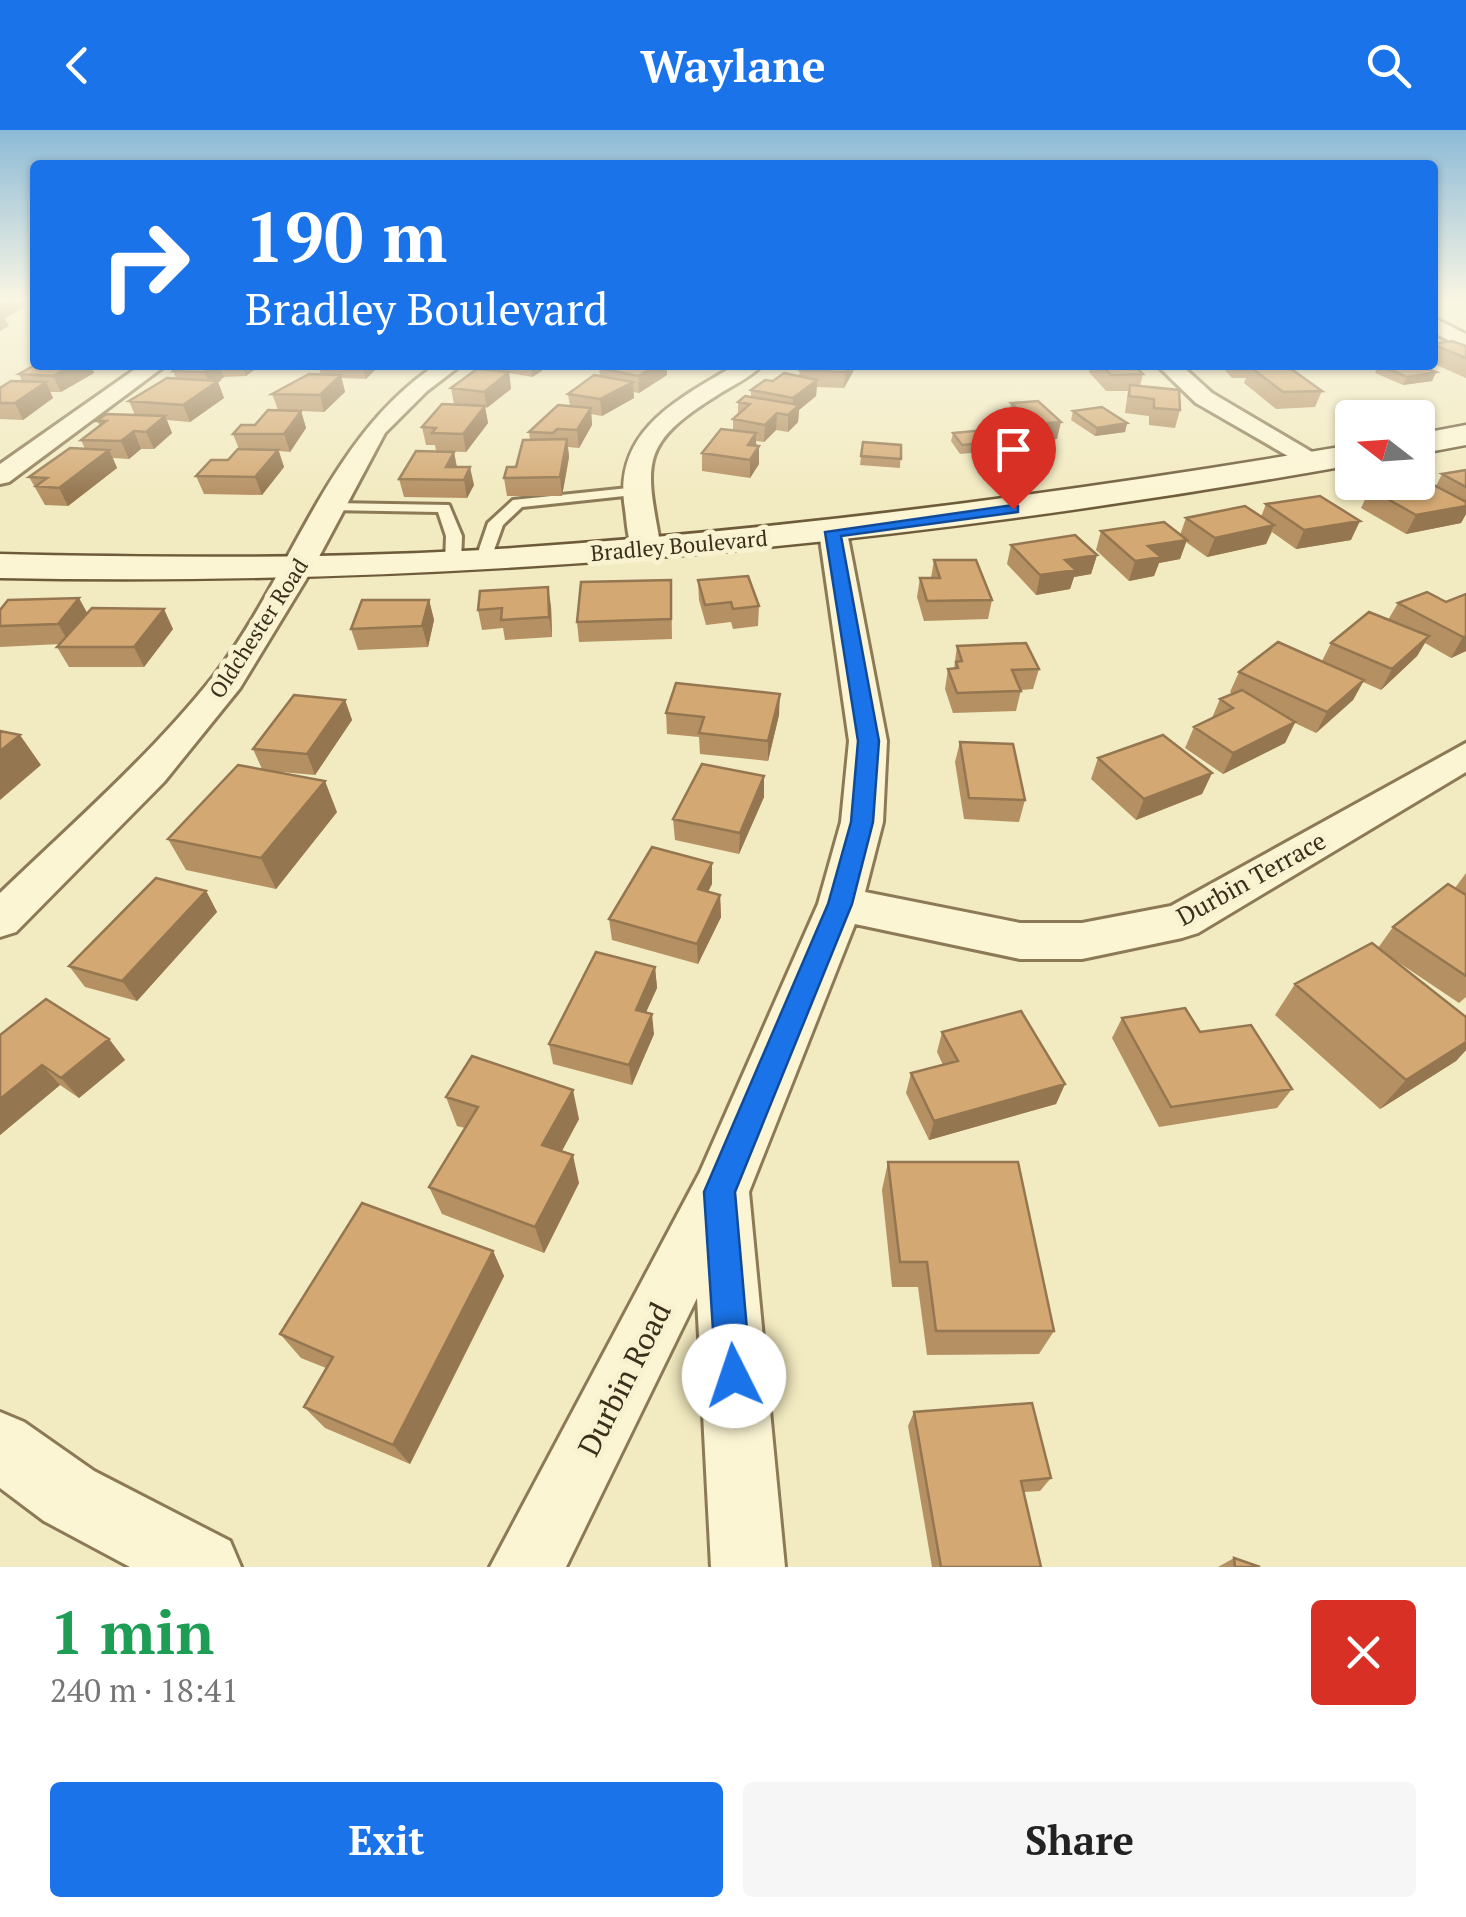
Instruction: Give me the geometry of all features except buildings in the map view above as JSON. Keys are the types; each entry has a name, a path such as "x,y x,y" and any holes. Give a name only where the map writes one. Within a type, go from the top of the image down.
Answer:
{"main road":[{"path":"1435,441 1466,435"},
{"name":"Bradley Boulevard","path":"0,566 298,568 468,562 646,548 833,532 1335,459"}],"street":[{"path":"0,476 148,370"},
{"name":"Oldchester Road","path":"0,920 150,773 228,681 298,568 375,430 419,386 443,370"},
{"path":"646,548 635,476 640,453 653,434 744,370"},
{"path":"1173,370 1204,398 1316,462"},
{"name":"Durbin Road","path":"528,1567 720,1192 840,904 862,822 868,741 833,532"},
{"name":"Durbin Terrace","path":"840,904 1020,941 1082,941 1182,921 1466,755"},
{"name":"Durbin Road","path":"720,1192 748,1567"},
{"path":"0,1446 69,1496 204,1567"}],"lane":[{"path":"333,507 444,508 468,562 496,523 518,503 638,491"}],"route":[{"path":"734,1376 720,1192 840,904 862,822 868,741 833,532 1013,509"}]}
